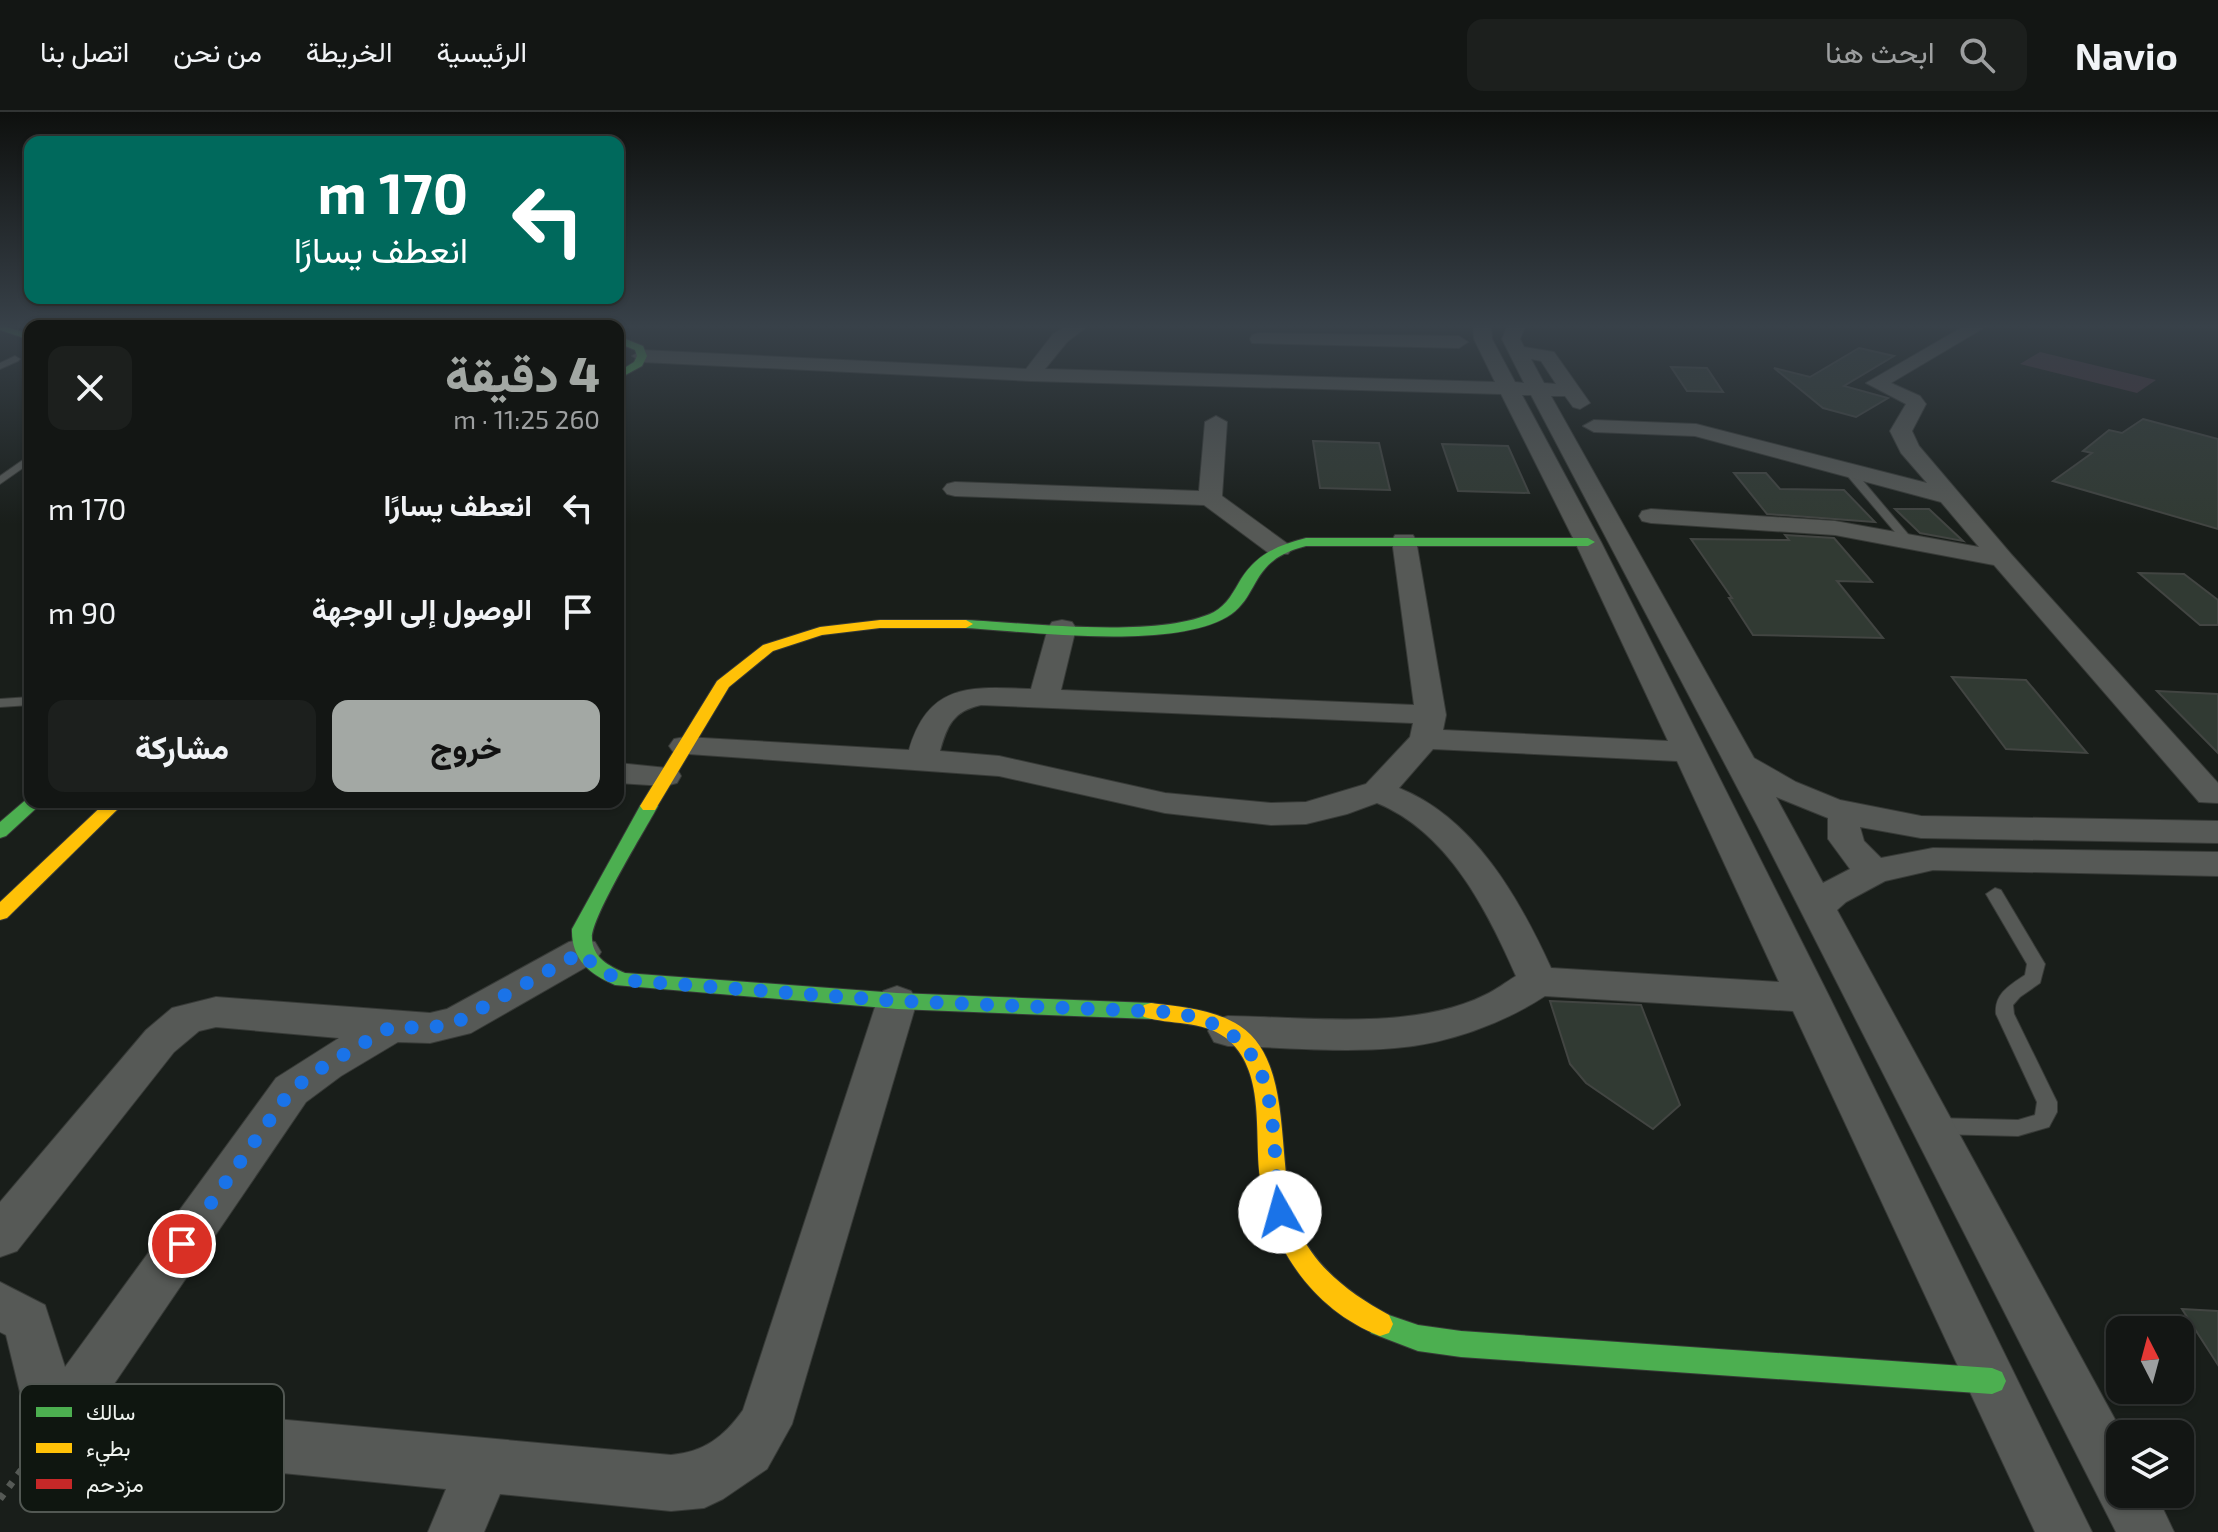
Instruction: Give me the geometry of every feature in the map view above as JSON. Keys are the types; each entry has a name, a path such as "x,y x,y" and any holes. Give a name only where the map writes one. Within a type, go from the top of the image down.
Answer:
{"street":[{"path":"1001,391 1441,407"},
{"path":"1377,391 1520,398 1579,429 1696,430 1947,496"},
{"path":"1516,391 1593,529 1741,763 2106,1457"},
{"path":"1520,391 1520,398"},
{"path":"1895,391 1916,404 1901,431 1909,448 1947,496 2211,795"},
{"path":"1210,498 1216,422"},
{"path":"1579,429 1593,529 1689,752 1810,998 2064,1532"},
{"path":"955,489 1210,498 1279,549"},
{"path":"1651,516 1835,528 2002,559"},
{"path":"1593,529 1404,540 1322,540 1279,549 1263,560 1231,608 1207,621 1173,627 876,624 802,635 759,653 728,679 665,776 586,916 579,940 582,952 597,969 622,980 897,1001 1170,1012 1201,1018 1228,1031 1254,1055 1262,1070 1280,1212 1292,1244 1313,1274 1333,1292 1379,1323 1419,1338 1461,1344 1992,1381"},
{"path":"685,746 999,766 1165,803 1271,814 1306,813 1335,807 1378,791 1428,727 1404,540"},
{"path":"1044,698 1062,628"},
{"path":"921,762 934,718 953,702 981,696 1428,727 1689,752"},
{"path":"1741,763 1780,788 1846,813 1921,827 2218,832"},
{"path":"624,773 665,776"},
{"path":"1378,791 1405,802 1434,823 1463,853 1506,910 1538,981"},
{"path":"0,832 27,808"},
{"path":"0,913 110,808"},
{"path":"1846,813 1842,830 1845,840 1875,871"},
{"path":"1817,908 1843,887 1875,871 1933,859 2218,864"},
{"path":"0,1236 160,1041 186,1019 216,1012 430,1028 457,1022 582,952"},
{"path":"1228,1031 1395,1033 1435,1026 1497,1007 1538,981 1810,998"},
{"path":"284,1446 671,1483 704,1480 748,1450 765,1424 897,1001"},
{"path":"84,1384 291,1090 326,1065 391,1027"},
{"path":"0,1305 27,1321 44,1384"},
{"path":"456,1532 484,1465"},
{"path":"2133,1508 2146,1532"}],"lane":[{"path":"0,471 24,461"},
{"path":"0,481 24,462"},
{"path":"1849,471 1909,542"},
{"path":"0,703 24,701"},
{"path":"1932,1126 2018,1128 2042,1121 2047,1112 2047,1102 2005,1014 2004,1004 2013,992 2034,978 2036,964 1995,894"}],"path":[{"path":"0,1499 20,1472"}],"building":[{"path":"1803,391 1863,391 1888,398 1856,417 1823,408"},
{"path":"2143,419 2218,439 2218,529 2053,481 2092,453 2083,451 2109,430 2122,433"},
{"path":"1313,441 1379,443 1390,490 1320,488"},
{"path":"1442,444 1508,446 1529,493 1458,491"},
{"path":"1734,473 1766,473 1780,489 1844,490 1875,522 1767,514"},
{"path":"1895,509 1929,509 1963,541 1920,533"},
{"path":"1785,535 1834,538 1872,582 1837,581 1883,638 1753,635 1729,598 1732,598 1691,539 1789,540"},
{"path":"2139,573 2184,574 2218,600 2218,625 2200,625"},
{"path":"1952,677 2026,680 2087,753 2006,749"},
{"path":"2157,691 2218,694 2218,753"},
{"path":"1550,1001 1641,1005 1680,1105 1653,1129 1586,1083 1570,1064"},
{"path":"2182,1309 2218,1311 2218,1365 2194,1328 2194,1316 2186,1316"}],"traffic: fast":[{"path":"966,624 1136,630 1199,623 1228,608 1269,556 1306,542 1588,542"},
{"path":"649,806 582,929 586,956 597,967 622,980 897,1001 1151,1011"},
{"path":"0,832 27,808"},
{"path":"1380,1324 1418,1338 1461,1344 1992,1381"}],"traffic: slow":[{"path":"649,806 723,684 768,648 820,631 880,624 966,624"},
{"path":"0,913 110,808"},
{"path":"1151,1011 1200,1017 1232,1032 1252,1052 1263,1078 1272,1177 1287,1231 1295,1248 1318,1279 1347,1304 1380,1324"}],"route":[{"path":"182,1244 291,1090 326,1065 391,1027 430,1028 457,1022 582,952 590,964 622,980 897,1001 1170,1012 1211,1022 1243,1042 1262,1070 1280,1212"}]}
